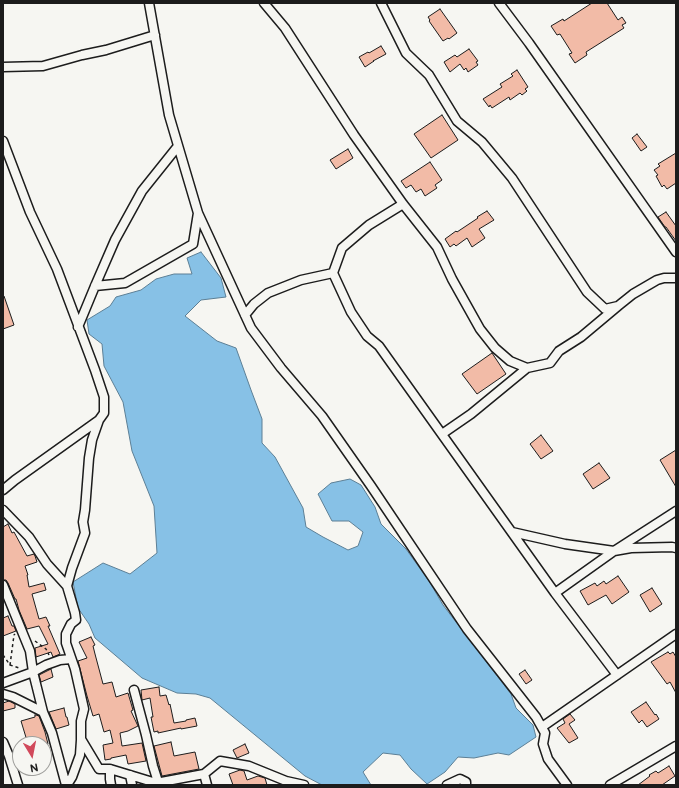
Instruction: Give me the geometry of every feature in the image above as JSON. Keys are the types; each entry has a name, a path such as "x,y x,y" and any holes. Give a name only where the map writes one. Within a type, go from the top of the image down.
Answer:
{"street":[{"path":"149,3 169,115 198,213 251,328 281,368 326,422 467,629 536,717 545,733 543,744 548,759 567,785"},
{"path":"264,3 286,28 354,135 403,204 437,246 452,279 480,329 495,348 510,361 527,368"},
{"path":"381,3 406,53 429,75 457,121 482,142 512,178 587,292 604,309 618,306"},
{"path":"499,3 676,252"},
{"path":"3,68 42,66 106,50 155,34"},
{"path":"3,141 30,212 56,269 104,397 104,413 99,420 92,440 89,458 86,510 83,522 85,533 67,586"},
{"path":"78,327 94,286 115,240 142,191 178,146"},
{"path":"403,204 368,225 342,248 333,273 351,312 367,336 379,346 555,593 616,675"},
{"path":"94,286 125,283 193,244 198,213"},
{"path":"245,315 254,304 268,294 301,280 333,273"},
{"path":"442,434 471,414 527,368 550,363 559,351 581,337 633,294 657,280 664,278 676,278"},
{"path":"3,490 99,420"},
{"path":"3,510 29,537 48,564 67,586 75,613 76,620 71,624 66,634 66,643 75,670 84,709 81,721 80,755 72,777 66,785"},
{"path":"555,593 614,551 676,510"},
{"path":"512,532 565,544 614,551 631,548 676,548"},
{"path":"3,585 30,652 33,672 43,712 52,733 66,785"},
{"path":"542,728 676,634"},
{"path":"3,683 33,672 54,662 71,659"},
{"path":"134,690 159,784"},
{"path":"3,694 13,697 43,712"},
{"path":"81,739 99,769 110,769 159,784 204,774 220,761 249,766 304,785"},
{"path":"3,742 18,785"},
{"path":"610,785 676,746"},
{"path":"110,769 111,785"},
{"path":"204,774 207,785"},
{"path":"130,775 132,785"},
{"path":"447,785 460,779 466,782 466,785"}],"path":[{"path":"10,665 14,635 20,628"},
{"path":"34,640 46,650 54,662"},
{"path":"3,655 10,665 33,672"}],"water":[{"path":"201,252 221,278 226,297 201,300 185,316 217,341 236,348 262,419 262,443 275,457 303,508 306,527 348,550 358,546 363,532 349,521 332,521 318,494 331,483 350,479 361,485 375,507 381,524 406,549 429,581 443,605 511,694 516,708 533,725 536,737 509,755 498,753 474,758 458,757 445,772 427,784 411,769 400,755 383,753 363,772 371,785 322,785 305,776 210,698 196,694 177,693 142,678 95,638 89,624 78,608 73,582 103,563 130,574 157,553 154,506 132,451 123,402 104,366 102,344 89,334 87,320 110,306 116,297 141,290 156,279 174,274 192,274 187,258"}],"building":[{"path":"592,3 607,3 618,20 622,17 626,23 622,25 624,28 586,52 587,55 575,63 569,54 572,53 560,34 557,35 551,26 563,19 564,21"},
{"path":"440,9 457,33 449,39 448,38 443,41 429,21 430,20 428,17"},
{"path":"381,46 386,54 365,67 359,57"},
{"path":"469,49 478,61 476,62 478,65 468,72 466,68 464,70 460,64 450,72 444,62 455,55 457,57"},
{"path":"517,70 528,87 525,89 527,91 522,95 520,93 510,100 509,97 492,108 490,105 489,107 483,99 502,87 500,84 513,76 511,74"},
{"path":"442,115 458,140 431,158 414,134"},
{"path":"637,134 647,147 641,151 632,138"},
{"path":"348,149 353,158 336,169 330,160"},
{"path":"676,153 676,183 667,189 664,185 662,187 656,176 658,175 654,170 660,166 658,164"},
{"path":"430,162 442,180 435,185 437,188 425,196 421,189 416,192 411,185 406,188 401,181"},
{"path":"487,211 494,220 479,229 485,238 472,247 467,238 456,246 454,244 450,247 445,239"},
{"path":"666,212 676,226 676,241 658,217"},
{"path":"3,296 14,325 3,329"},
{"path":"492,353 506,374 477,394 462,374"},
{"path":"541,435 553,451 541,459 530,444"},
{"path":"676,450 676,487 660,460"},
{"path":"599,463 610,478 593,489 583,474"},
{"path":"8,524 27,556 34,554 35,556 37,562 25,566 28,575 29,587 44,583 46,590 32,594 39,619 46,617 50,626 48,626 60,654 53,657 51,652 36,657 35,648 48,644 39,626 27,629 16,599 6,580 3,580 3,527"},
{"path":"618,576 629,592 612,604 606,595 588,605 580,591 595,583 597,586 604,581 606,584"},
{"path":"652,588 662,604 650,612 640,595"},
{"path":"8,616 16,631 3,636 3,618"},
{"path":"91,637 95,645 93,646 103,684 112,682 116,697 128,693 133,710 131,711 138,726 120,733 122,746 142,743 146,761 128,764 126,755 105,760 103,745 113,743 110,730 104,732 99,714 93,716 78,661 87,658 79,642"},
{"path":"668,652 670,654 673,652 676,657 676,693 670,682 667,684 651,662"},
{"path":"51,669 53,677 41,682 39,675"},
{"path":"525,670 532,680 526,684 519,674"},
{"path":"159,687 160,696 166,695 169,705 170,704 174,723 195,718 197,726 158,733 158,731 154,732 151,717 153,717 150,698 142,700 141,690"},
{"path":"9,701 15,704 15,708 3,711 3,703"},
{"path":"646,702 659,719 647,727 642,720 639,723 631,712"},
{"path":"64,708 69,725 56,729 49,712"},
{"path":"570,714 575,720 569,724 578,738 569,743 557,728 565,723 563,719"},
{"path":"35,715 39,716 46,736 26,736 21,721 35,717"},
{"path":"171,742 174,756 195,752 199,769 162,776 154,746"},
{"path":"245,744 249,753 237,758 233,750"},
{"path":"669,766 675,776 662,785 638,785 650,776 649,775 656,771 658,773"},
{"path":"240,770 244,771 247,780 258,776 265,778 267,785 233,785 229,774"}]}
